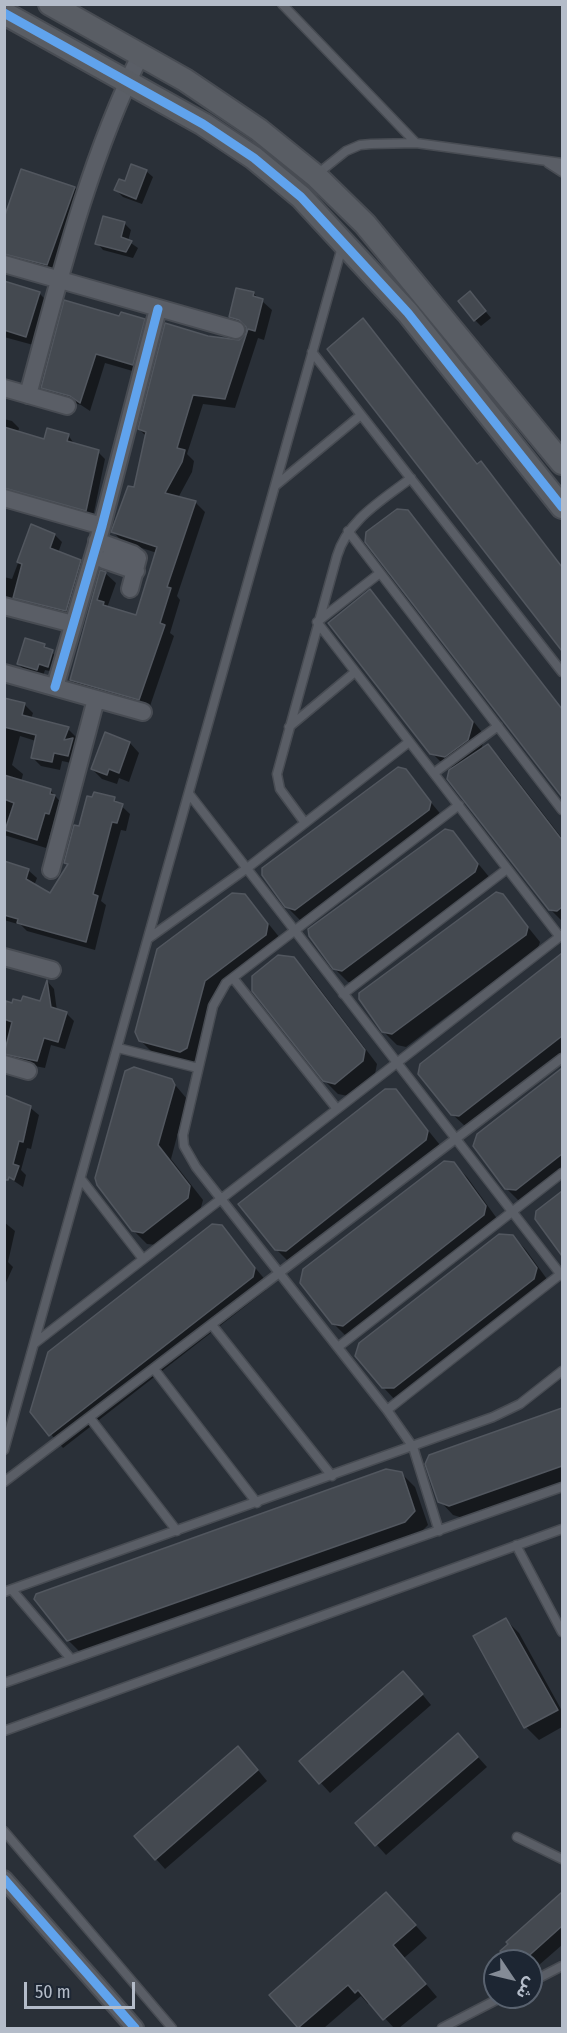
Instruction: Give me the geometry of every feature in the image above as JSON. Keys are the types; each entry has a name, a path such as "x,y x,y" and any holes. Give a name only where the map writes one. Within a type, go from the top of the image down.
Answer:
{"street":[{"path":"19,16 44,4"},
{"path":"50,4 71,10 233,112 316,176 365,224 562,463"},
{"path":"19,16 203,124 254,158 302,197 344,240 408,313 562,507"},
{"path":"28,395 59,281 103,141 141,54"},
{"path":"4,264 236,330"},
{"path":"55,687 100,534 158,309"},
{"path":"4,388 67,406"},
{"path":"4,498 100,534 136,555 139,562 130,589"},
{"path":"104,560 136,571"},
{"path":"4,606 73,624"},
{"path":"4,673 143,712"},
{"path":"51,870 96,699"},
{"path":"4,957 52,970"},
{"path":"4,1064 28,1071"},
{"path":"4,1879 135,2028"}],"lane":[{"path":"282,4 416,144"},
{"path":"316,176 346,151 360,145 416,144 562,163"},
{"path":"546,161 562,172"},
{"path":"4,1450 190,795 344,240"},
{"path":"312,352 562,672"},
{"path":"275,486 361,415"},
{"path":"305,823 277,781 278,766 340,546 348,531 411,478"},
{"path":"348,531 562,810"},
{"path":"317,622 380,573"},
{"path":"35,1343 561,936 317,622"},
{"path":"289,727 356,672"},
{"path":"434,773 498,726"},
{"path":"149,939 246,869 410,742"},
{"path":"190,795 396,1064 562,1274 387,1410"},
{"path":"440,1530 413,1447 387,1410 196,1167 184,1146 183,1135 213,1006 220,990 294,930 459,805"},
{"path":"343,994 507,868"},
{"path":"233,978 337,1110"},
{"path":"118,1048 198,1068"},
{"path":"4,1482 457,1141 562,1058"},
{"path":"338,1347 562,1173"},
{"path":"81,1179 143,1259"},
{"path":"212,1324 333,1476"},
{"path":"154,1369 257,1503"},
{"path":"71,1659 8,1591 333,1476 506,1411 532,1395 562,1371"},
{"path":"90,1418 177,1531"},
{"path":"4,1683 562,1487"},
{"path":"4,1731 562,1529"},
{"path":"516,1545 562,1632"},
{"path":"4,1831 172,2028"},
{"path":"517,1837 562,1859"},
{"path":"543,1976 562,1966"},
{"path":"442,2028 483,2007"}],"building":[{"path":"131,164 147,170 136,199 114,190 119,179 125,181"},
{"path":"21,169 75,187 47,265 4,254 4,218"},
{"path":"103,216 125,222 121,237 132,241 126,252 95,244"},
{"path":"4,281 40,292 26,337 4,330"},
{"path":"236,288 254,292 253,296 263,299 255,331 248,329 225,399 193,395 177,448 185,450 182,462 165,493 196,501 167,587 171,588 160,623 165,625 139,700 70,680 100,570 106,572 97,600 104,602 103,605 136,615 157,547 111,532 128,486 134,487 146,432 138,429 165,323 208,336 239,340 246,333 246,327 239,320 229,317"},
{"path":"470,291 486,311 474,321 458,301"},
{"path":"64,300 119,316 121,312 145,319 133,365 96,354 80,403 70,396 41,388"},
{"path":"363,318 477,464 481,461 562,567 562,651 327,349"},
{"path":"4,427 44,439 47,428 69,434 67,441 99,450 86,511 4,488"},
{"path":"397,509 408,510 562,709 562,797 365,542 366,532"},
{"path":"31,524 55,534 50,548 81,560 66,611 13,598 22,564 17,562"},
{"path":"370,589 473,722 468,740 445,757 430,754 328,623"},
{"path":"25,638 45,644 44,647 53,650 48,667 39,664 37,670 17,664"},
{"path":"4,698 25,703 22,715 69,727 64,740 73,738 68,756 54,753 52,762 31,758 36,735 4,727"},
{"path":"105,732 130,742 119,773 109,769 107,775 91,769"},
{"path":"488,744 562,840 562,907 557,911 549,910 447,779 449,770"},
{"path":"398,767 406,769 431,802 429,810 295,910 285,907 262,875 262,868"},
{"path":"4,775 51,789 50,794 55,795 49,814 45,813 37,840 5,830 14,803 4,799"},
{"path":"94,792 115,797 114,801 123,804 117,823 112,822 93,894 98,896 86,942 17,923 18,919 4,915 4,861 29,869 26,879 50,893 68,864 64,863 74,825 79,826 87,796 92,797"},
{"path":"445,829 453,831 478,864 475,872 342,971 333,969 309,936 308,929"},
{"path":"496,892 503,894 528,927 526,935 392,1034 382,1032 359,999 359,993"},
{"path":"232,893 245,894 268,924 266,935 205,981 187,1048 180,1052 139,1041 135,1032 157,949"},
{"path":"562,953 562,1036 459,1116 451,1115 418,1074 420,1064"},
{"path":"278,955 294,957 365,1050 363,1061 335,1084 323,1081 252,991 252,976"},
{"path":"47,980 51,1007 67,1012 58,1042 44,1038 37,1061 4,1054 12,1022 4,1019 6,1001 12,1003 13,999 21,1001 23,996 40,1001"},
{"path":"134,1067 172,1079 175,1085 158,1145 190,1186 188,1198 143,1233 132,1231 97,1185 95,1178 125,1071"},
{"path":"562,1068 562,1154 516,1190 505,1189 473,1146 477,1134"},
{"path":"385,1089 396,1089 428,1131 426,1140 286,1251 275,1250 238,1204"},
{"path":"4,1095 31,1106 23,1142 19,1141 13,1164 19,1166 14,1180 9,1177 8,1180 4,1180"},
{"path":"444,1161 454,1162 486,1206 484,1215 343,1326 332,1324 300,1283 303,1269"},
{"path":"562,1191 562,1256 535,1219 536,1211"},
{"path":"212,1224 222,1225 255,1268 253,1277 49,1436 30,1412 48,1352"},
{"path":"499,1234 513,1235 537,1268 534,1279 394,1388 382,1388 355,1356 359,1343"},
{"path":"562,1408 562,1466 449,1506 438,1502 425,1464 429,1455"},
{"path":"386,1469 402,1472 415,1511 405,1522 67,1641 34,1599 36,1594"},
{"path":"506,1618 558,1710 524,1728 473,1636"},
{"path":"403,1671 423,1694 319,1784 299,1761"},
{"path":"458,1733 478,1757 375,1846 355,1823"},
{"path":"238,1746 258,1770 155,1860 134,1836"},
{"path":"386,1892 416,1925 393,1945 426,1984 383,2020 358,1990 355,1993 348,1985 298,2028 269,1995"},
{"path":"562,1892 562,1926 536,1949 502,1949 508,1944 506,1942"}],"cycle path":[{"path":"4,13 203,124 254,158 301,197 408,313 562,507"},
{"path":"55,687 102,526 158,309"},
{"path":"4,1879 135,2028"}]}
